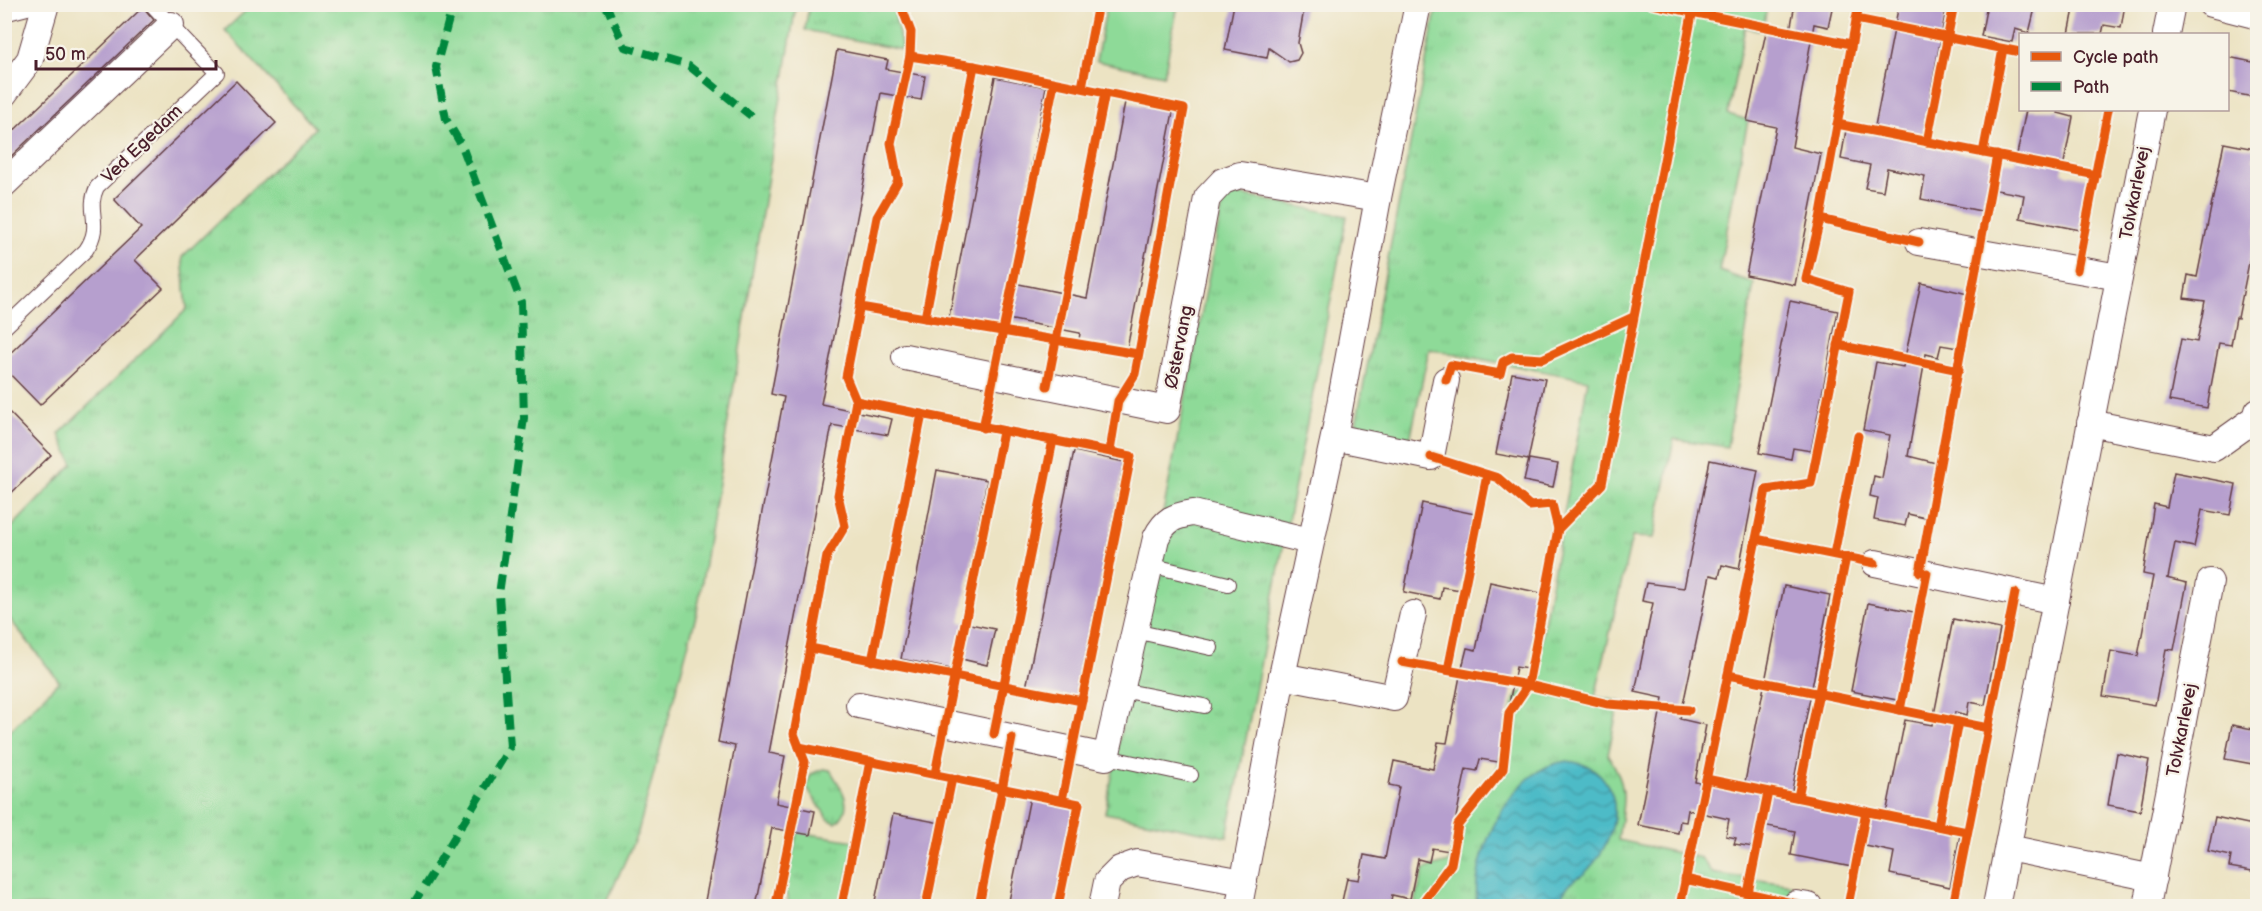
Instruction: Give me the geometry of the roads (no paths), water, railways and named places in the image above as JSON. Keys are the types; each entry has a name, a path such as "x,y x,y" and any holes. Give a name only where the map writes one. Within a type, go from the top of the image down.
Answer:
{"street":[{"path":"4,94 30,59 44,4"},
{"path":"1102,906 1107,882 1120,869 1137,863 1242,894 1282,676 1334,437 1378,198 1418,4"},
{"path":"2166,33 2172,4"},
{"path":"2211,4 2258,16"},
{"path":"4,184 171,25"},
{"name":"Tolvkarlevej","path":"1996,906 2151,111"},
{"name":"Østervang","path":"905,357 1167,410 1208,198 1223,181 1240,175 1378,198"},
{"path":"1919,242 2119,277"},
{"path":"1334,437 1431,457 1446,380"},
{"path":"2090,423 2214,448 2256,418 2258,411"},
{"path":"859,705 1106,757 1156,538 1163,523 1175,516 1193,513 1310,541"},
{"path":"1875,563 2056,601"},
{"name":"Tolvkarlevej","path":"2147,906 2210,582"},
{"path":"1282,676 1394,698 1413,614"},
{"path":"2008,848 2153,878"}],"lane":[{"path":"4,14 44,4"},
{"name":"Ved Egedam","path":"4,328 86,250 94,238 96,224 92,210 93,197 98,187 217,73 152,4"},
{"path":"1150,565 1228,584"},
{"path":"1135,631 1211,648"},
{"path":"1121,690 1204,706"},
{"path":"1106,757 1191,775"}],"water":[{"path":"1567,761 1586,765 1596,771 1608,786 1613,797 1614,820 1601,854 1586,872 1570,884 1556,906 1477,906 1477,885 1481,863 1498,817 1512,796 1528,779 1547,767"}]}
